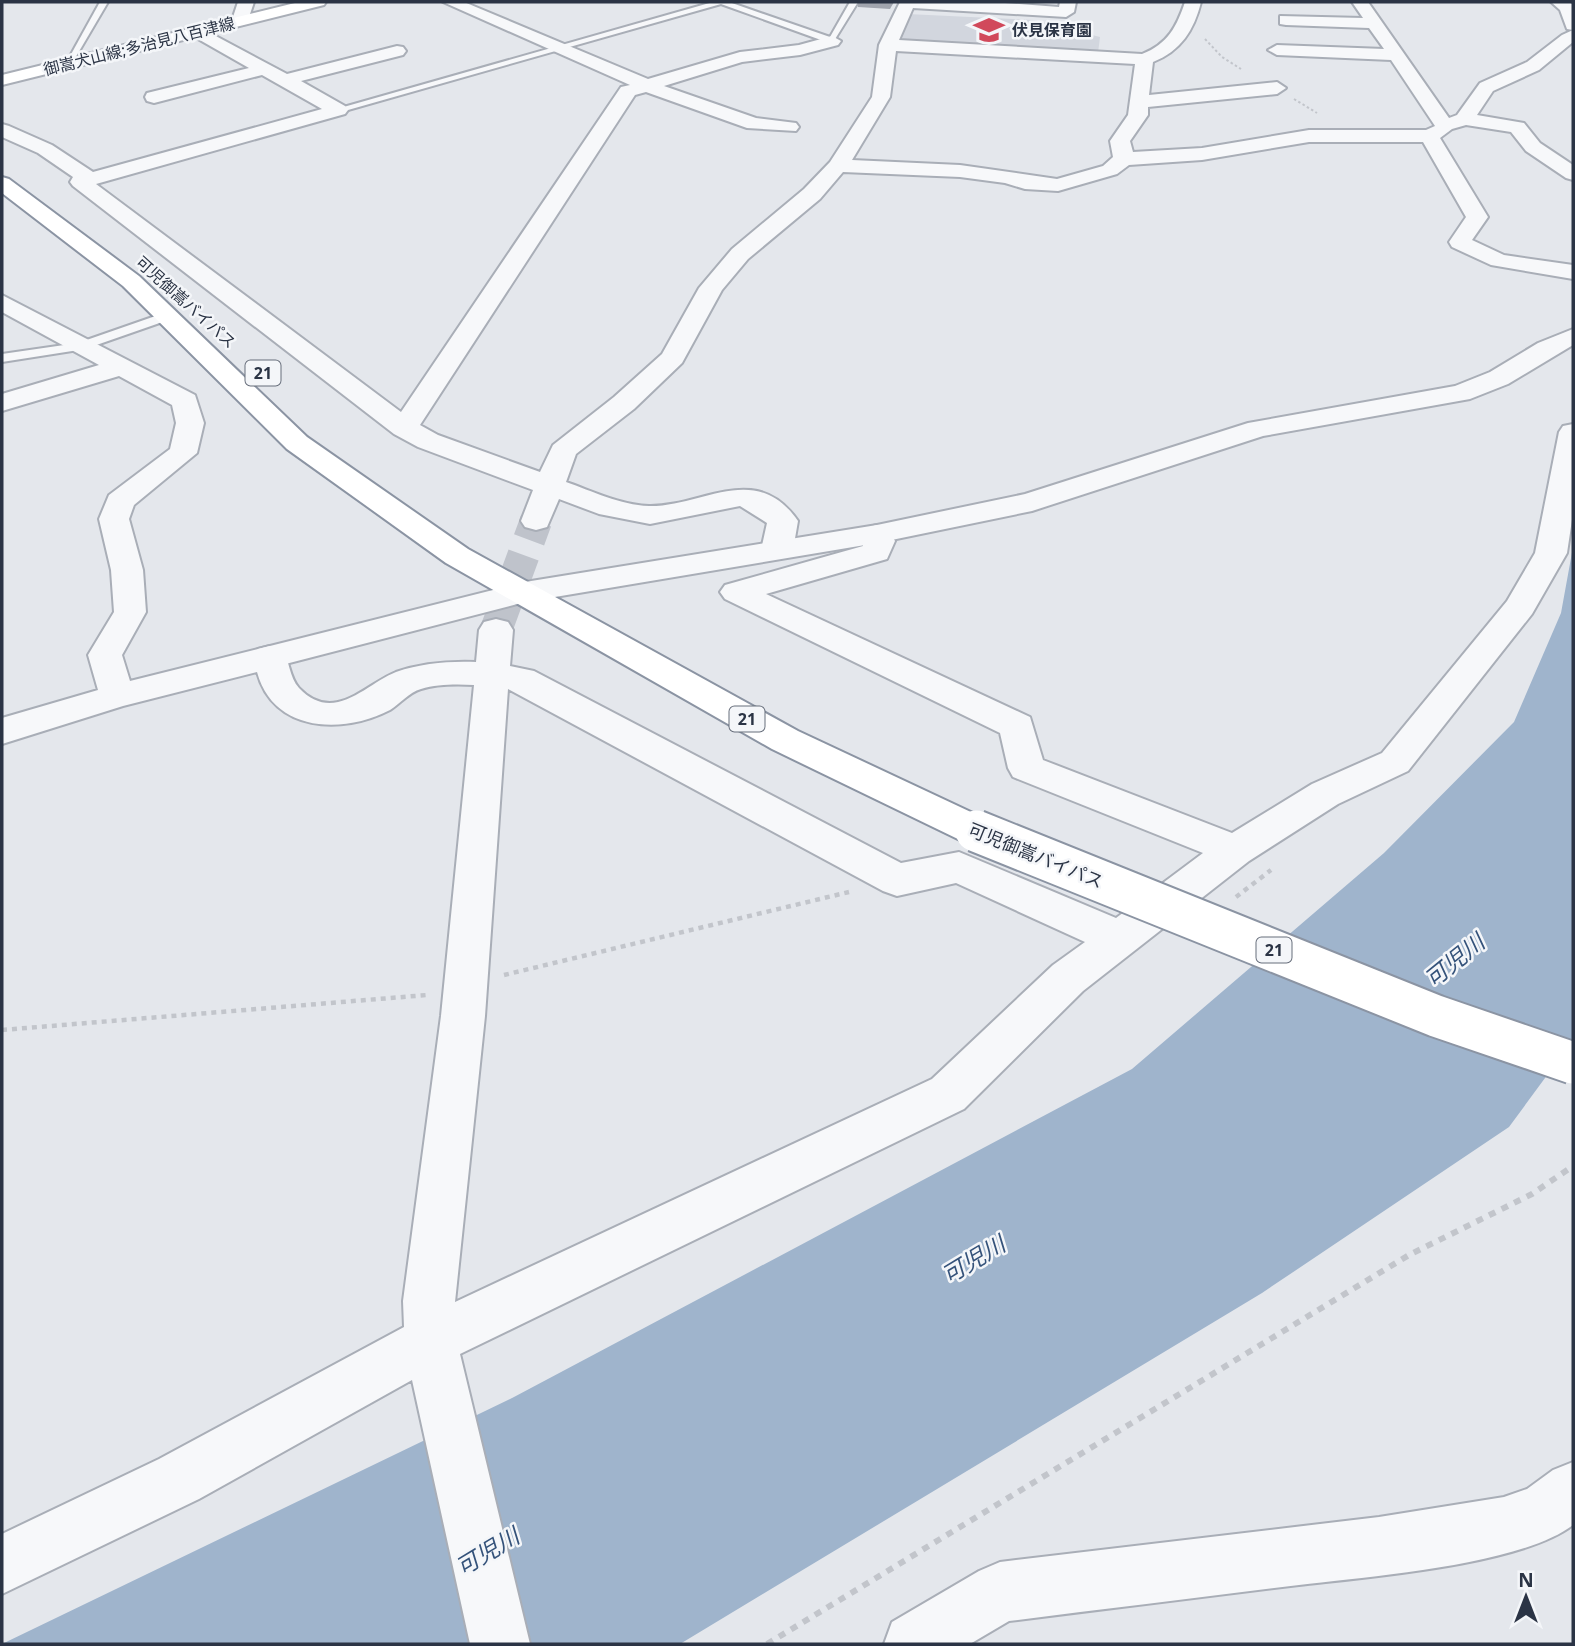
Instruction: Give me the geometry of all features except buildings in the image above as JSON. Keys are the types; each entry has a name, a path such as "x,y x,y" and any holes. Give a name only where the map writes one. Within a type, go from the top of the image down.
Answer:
{"main road":[{"name":"御嵩犬山線;多治見八百津線","path":"2,80 317,2"},
{"name":"可児御嵩バイパス","path":"2,153 158,273 177,309 297,443 457,556 785,740 976,831 1436,1016 1573,1063"},
{"name":"可児御嵩バイパス","path":"2,183 131,281 177,309"},
{"name":"可児御嵩バイパス","path":"325,432 344,451 476,546 525,592"}],"street":[{"path":"240,20 246,2"},
{"path":"451,2 643,86 754,124 789,128"},
{"path":"536,521 563,451 586,430 624,403 673,358 711,288 740,254 811,194 838,166 881,97 882,40 898,21 908,2 1066,12 1068,2"},
{"path":"882,40 1144,58 1165,52 1185,28 1194,2"},
{"path":"1360,2 1446,126 1477,217 1460,242 1470,250 1508,261 1573,272"},
{"path":"1559,2 1567,8 1573,25"},
{"path":"1286,20 1374,23"},
{"path":"197,31 338,110"},
{"path":"1446,126 1492,82 1533,66 1573,35"},
{"path":"404,428 628,91 740,57 800,50 832,41"},
{"path":"1277,50 1395,55"},
{"path":"285,80 397,51"},
{"path":"1124,159 1120,141 1138,115 1148,80 1144,58"},
{"path":"154,97 265,69"},
{"path":"1140,102 1276,88"},
{"path":"338,110 80,182 404,428 428,442 548,486 639,515 663,514 710,499 740,497 767,504 783,521 778,550"},
{"path":"838,166 960,171 1008,177 1025,183 1058,185 1110,170 1124,159 1202,154 1309,136 1446,126 1517,128 1534,147 1573,174"},
{"path":"2,130 46,149 89,179"},
{"path":"2,302 185,401 190,422 183,453 120,501 114,519 127,570 130,612 105,655 117,696"},
{"path":"2,728 525,592 877,534 1032,502 1258,429 1461,393 1499,378 1547,348 1573,336"},
{"path":"2,403 120,367"},
{"path":"2,1565 180,1479 435,1365 947,1094 1068,978 1235,850 1325,794 1395,762 1448,700 1520,607 1551,553 1573,432"},
{"path":"877,534 880,541 876,552 736,592 1017,726 1026,768 1235,850"},
{"path":"496,630 463,1016 429,1301 435,1365 500,1644"},
{"path":"270,657 279,687 299,707 322,714 358,710 405,681 429,675 492,674 522,679 553,692 897,880 959,867 1118,938"},
{"path":"914,1644 1000,1592 1379,1546 1504,1526 1544,1512 1573,1490"}],"lane":[{"path":"67,65 104,2"},
{"path":"338,110 721,2 832,41 854,2"},
{"path":"2,358 80,346 177,309"}],"path":[{"path":"767,1644 1409,1255 1532,1194 1573,1166"}],"shaded area":[{"name":"伏見保育園","path":"907,14 1034,20 1100,37 1098,53 899,42"}],"water":[{"name":"可児川","path":"1573,547 1573,1040 1509,1127 1262,1293 680,1644 2,1644 514,1397 1132,1069 1384,853 1514,722 1561,613"}],"tunnel":[{"path":"496,630 536,521"}],"place":[{"name":"伏見保育園","path":"989,30"}]}
